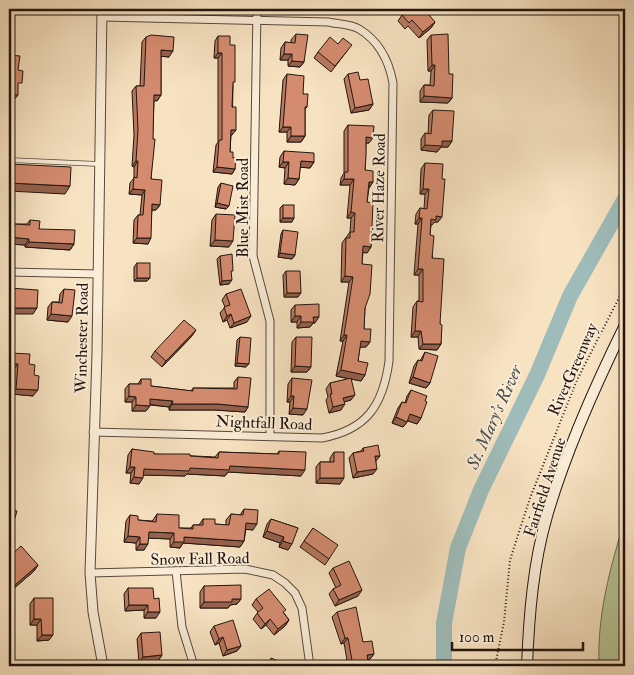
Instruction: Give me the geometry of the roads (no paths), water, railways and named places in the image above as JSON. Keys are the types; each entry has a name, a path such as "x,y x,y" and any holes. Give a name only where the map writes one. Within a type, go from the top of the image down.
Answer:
{"main road":[{"name":"Fairfield Avenue","path":"526,666 528,623 534,577 547,516 587,408 625,326"}],"street":[{"name":"Blue Mist Road","path":"258,9 254,256 270,321 270,436"},
{"path":"102,13 257,19"},
{"name":"Winchester Road","path":"102,13 98,274 90,573 93,612 104,666"},
{"name":"River Haze Road","path":"257,19 328,22 358,28 377,44 390,68 393,83 389,361"},
{"path":"9,272 98,274"},
{"name":"Nightfall Road","path":"93,432 322,438 342,434 358,426 371,412 382,390 389,361"},
{"name":"Snow Fall Road","path":"90,573 245,569 262,571 285,582 295,593 302,608 309,659"},
{"path":"176,571 182,627 194,666"}],"lane":[{"path":"9,160 99,164"}],"waterway":[{"name":"St. Mary's River","path":"444,666 444,623 458,548 481,490 537,375 570,296 625,199"}]}
